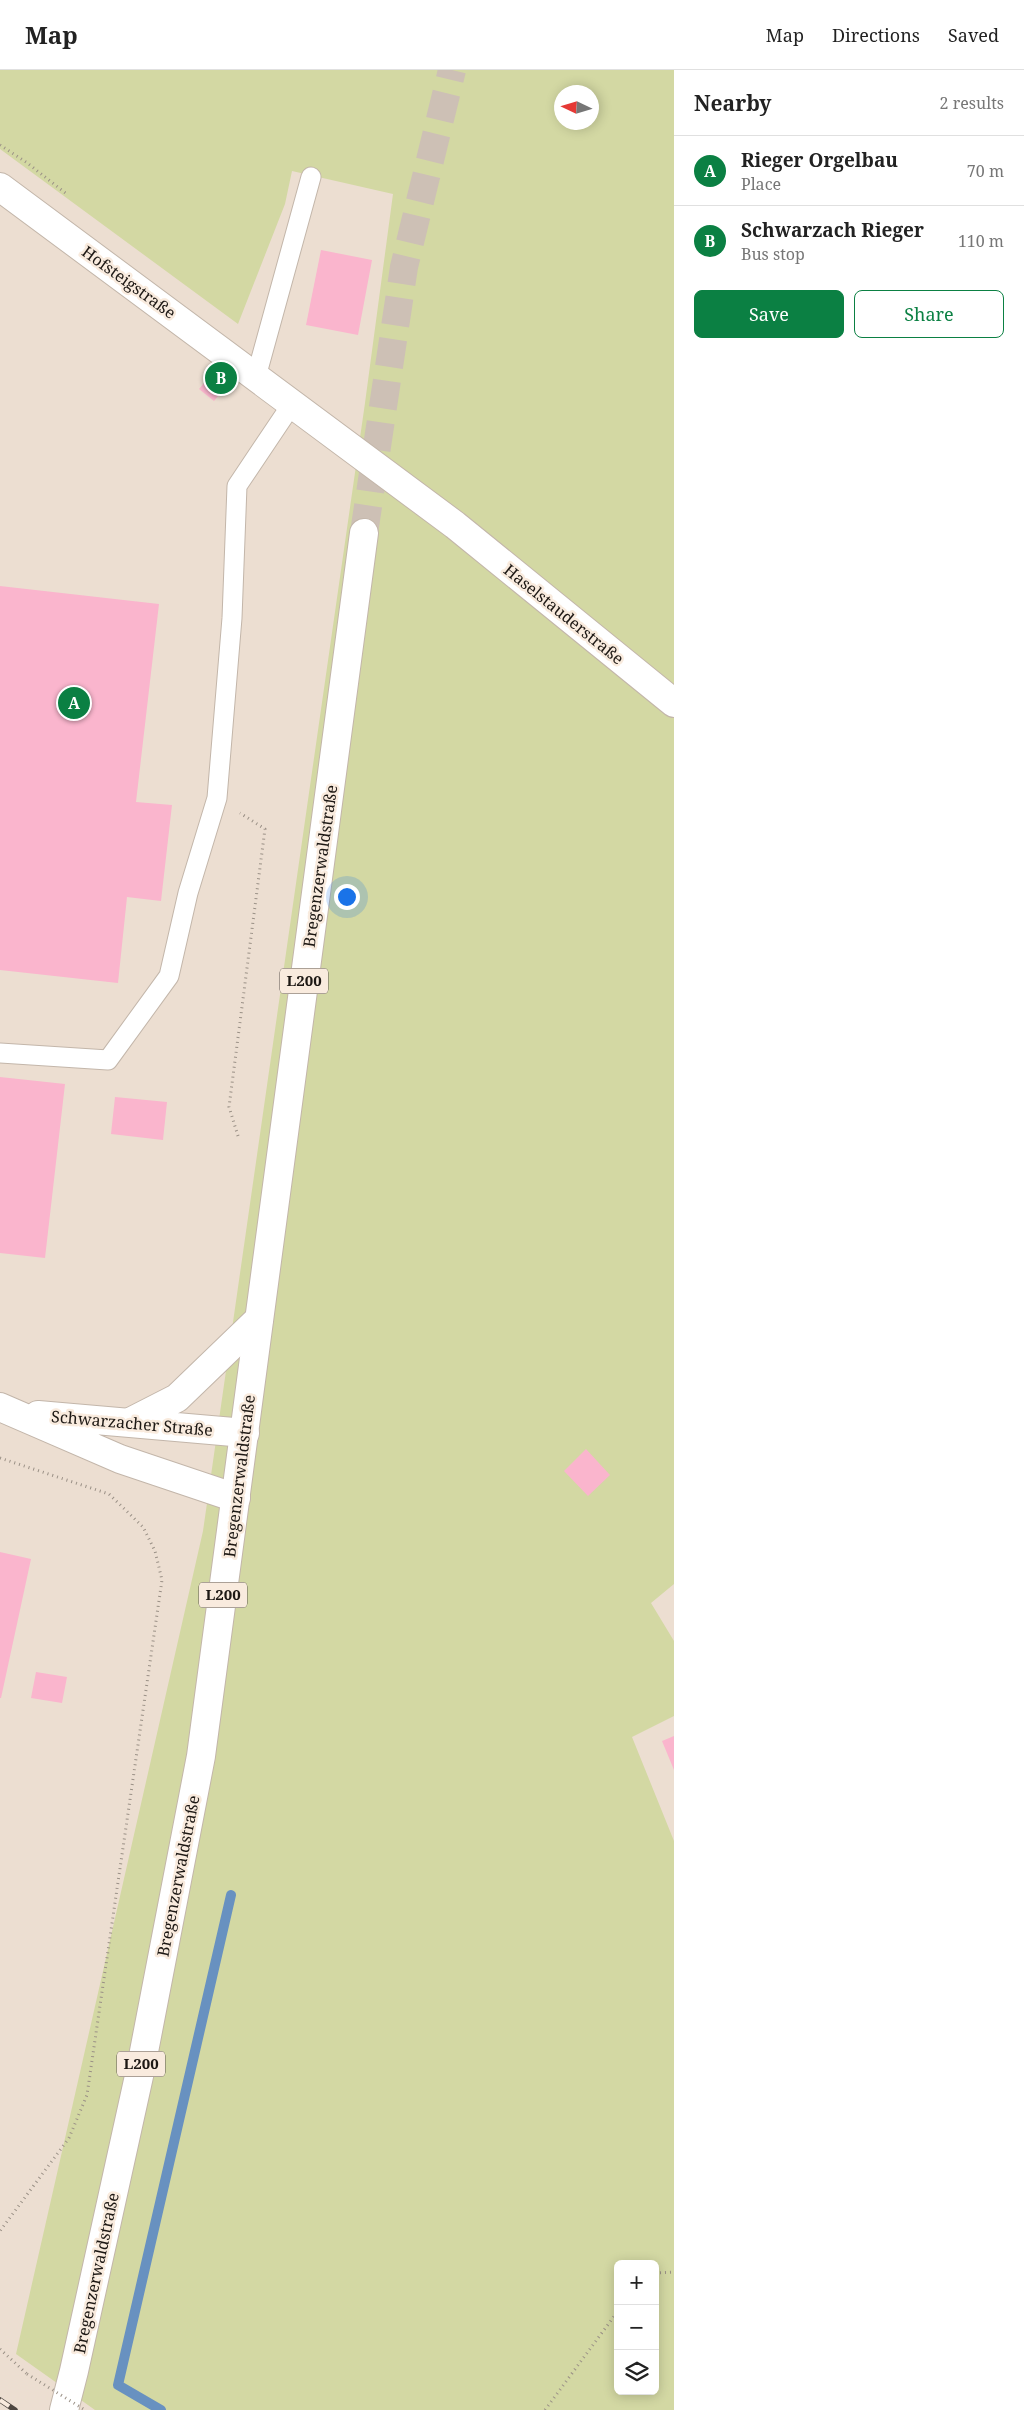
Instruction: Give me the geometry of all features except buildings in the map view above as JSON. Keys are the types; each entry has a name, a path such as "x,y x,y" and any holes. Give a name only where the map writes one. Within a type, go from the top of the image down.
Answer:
{"main road":[{"name":"Hofsteigstraße","path":"0,187 292,404"},
{"name":"Haselstauderstraße","path":"292,404 455,525 674,703"},
{"name":"Bregenzerwaldstraße","path":"64,2410 139,2076 201,1756 364,533"},
{"path":"130,1422 177,1398 259,1319"},
{"name":"Schwarzacher Straße","path":"9,1410 244,1433"},
{"name":"Schwarzacher Straße","path":"9,1410 120,1459 236,1498"}],"lane":[{"path":"256,377 311,177"},
{"path":"0,1053 108,1060 169,976 188,893 217,798 232,618 236,486 292,404"}],"path":[{"path":"217,798 265,829 228,1108 238,1136"},
{"path":"0,1458 109,1494 143,1526 155,1551 162,1580 87,2095 70,2138 0,2231"},
{"path":"659,2273 674,2272"},
{"path":"545,2410 614,2316"},
{"path":"0,2349 27,2374 85,2410"}],"green space":[{"path":"0,70 674,70 674,1584 651,1603 674,1641 674,1716 632,1737 674,1841 674,2410 95,2410 16,2354 203,1531 365,403 393,194 292,171 285,204 238,324 0,149"}],"waterway":[{"path":"161,2410 118,2385 231,1895"}],"tunnel":[{"path":"364,533 404,267 452,70"}],"railway":[{"path":"0,2400 15,2410"}],"place":[{"name":"Schwarzach Rieger","path":"221,378"},
{"name":"Rieger Orgelbau","path":"74,703"}]}
